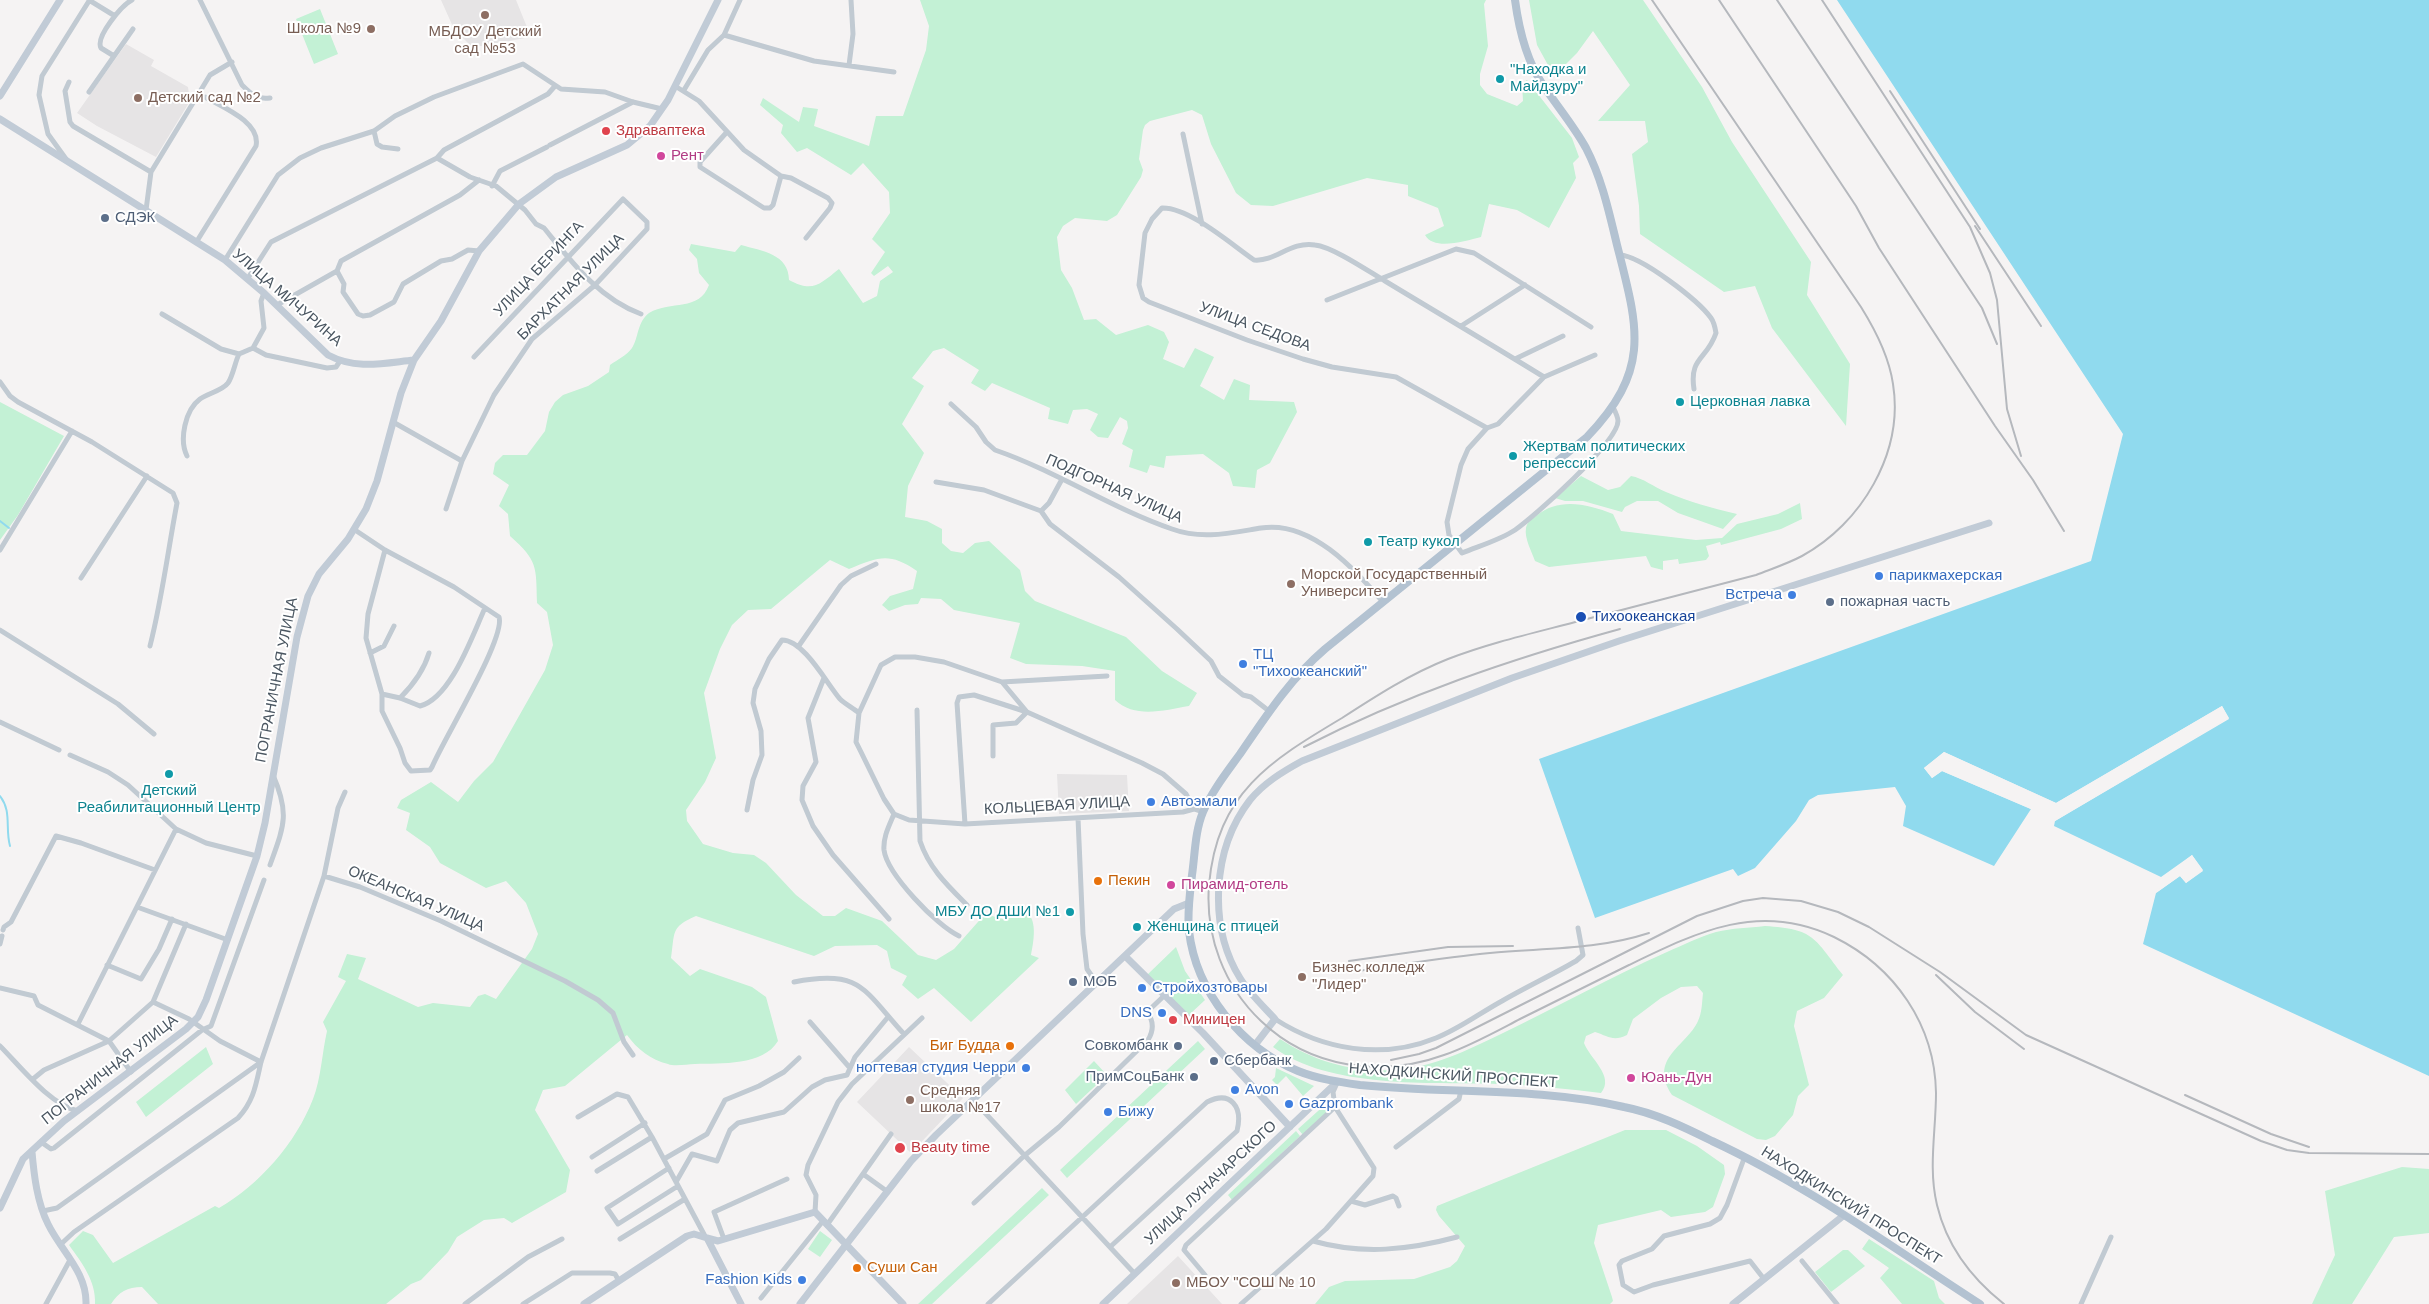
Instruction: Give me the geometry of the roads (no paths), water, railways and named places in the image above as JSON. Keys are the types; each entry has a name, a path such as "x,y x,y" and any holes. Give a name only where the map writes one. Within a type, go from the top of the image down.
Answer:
{"main road":[{"path":"0,96 60,0"},
{"name":"ПОГРАНИЧНАЯ УЛИЦА","path":"0,1208 20,1165 41,1142 78,1110 131,1072 193,1022 206,1000 257,856 297,637 308,596 319,574 355,530 377,481 393,422 414,360 441,321 468,266 518,204 556,177 636,140 650,126 662,110 675,86 718,0"},
{"name":"НАХОДКИНСКИЙ ПРОСПЕКТ","path":"1515,0 1520,34 1532,64 1543,85 1578,135 1599,177 1633,307 1636,339 1635,352 1628,378 1613,407 1598,426 1574,449 1308,663 1287,686 1217,786 1203,812 1196,839 1189,903 1190,942 1206,986 1225,1015 1255,1045 1297,1070 1337,1082 1382,1087 1551,1095 1626,1107 1675,1124 1745,1156 1784,1177 1980,1304"},
{"name":"УЛИЦА МИЧУРИНА","path":"0,119 225,260 248,278 319,347 340,361 367,365 414,360"},
{"path":"1255,1045 1276,1019 1248,989 1235,968 1223,933 1219,897 1222,858 1235,824 1249,802 1276,776 1302,762 1512,678 1618,640 1989,523"},
{"path":"800,1304 922,1150 1174,909 1189,903"},
{"path":"1125,956 1217,1048 1290,1127"},
{"name":"УЛИЦА ЛУНАЧАРСКОГО","path":"1103,1304 1337,1082"},
{"path":"32,1152 43,1211 60,1245 84,1284 86,1304"},
{"path":"584,1304 687,1236 694,1234 718,1241 724,1240 815,1212 902,1304"},
{"path":"1733,1304 1843,1216"},
{"path":"707,1238 741,1304"}],"street":[{"path":"67,161 48,134 39,95 42,76 89,0 114,16"},
{"path":"114,56 99,44 119,9 132,0"},
{"path":"200,0 242,85 252,95 263,99 270,98"},
{"path":"684,90 708,50 724,35 740,0"},
{"path":"849,65 853,34 851,0"},
{"path":"89,92 133,29"},
{"path":"724,35 814,61 894,72"},
{"path":"146,210 151,172 210,76 232,62"},
{"path":"225,260 280,172 300,158 321,148 374,131 395,116 434,97 523,64 555,86 571,92 611,93 633,102 662,110"},
{"path":"68,82 65,91 70,122 73,126 151,172"},
{"path":"248,278 271,242 437,158 444,150 548,94 555,86"},
{"path":"675,86 699,101 744,150 781,176 791,178 821,193 832,203 806,238"},
{"path":"197,241 256,146 257,140 249,124 205,97"},
{"path":"492,186 500,171 633,102"},
{"path":"374,131 377,144 388,149 398,149"},
{"path":"726,132 700,162 700,167 764,208 770,208 773,205 781,176"},
{"path":"1183,134 1202,224"},
{"path":"437,158 459,171 492,186 518,204 536,224 544,228 568,257 613,302 641,314"},
{"path":"277,305 337,272 341,261 460,195 479,180"},
{"name":"УЛИЦА БЕРИНГА","path":"474,357 623,199"},
{"name":"БАРХАТНАЯ УЛИЦА","path":"446,509 462,461 494,395 532,340 595,285 647,229 647,222 623,199"},
{"name":"УЛИЦА СЕДОВА","path":"1487,428 1396,377 1332,367 1303,359 1246,340 1143,298 1139,285 1145,233 1157,212 1162,208 1171,208 1202,224 1254,260 1264,261 1288,248 1314,244 1324,247 1380,278 1544,377"},
{"path":"1327,300 1456,249 1474,253 1591,327"},
{"path":"337,272 344,284 343,292 358,314 362,316 370,315 394,302 403,284 441,261 452,259 468,250 479,251"},
{"path":"1620,255 1630,257 1666,279 1711,318 1716,333 1708,349 1694,366 1692,374 1694,389"},
{"path":"1461,326 1525,284"},
{"path":"162,314 221,349 238,354 253,348 264,328 261,301 264,293"},
{"path":"1514,359 1563,336"},
{"path":"253,348 266,355 327,368 336,367 340,361"},
{"path":"187,456 183,448 188,414 198,400 222,388 229,382 238,354"},
{"path":"1595,355 1544,377 1498,424 1487,428 1468,448 1461,465 1447,522 1447,529 1462,553 1514,530 1589,464 1612,437 1617,426 1618,421 1613,407"},
{"path":"0,382 10,396 173,492 177,503 158,617 150,646"},
{"name":"ПОДГОРНАЯ УЛИЦА","path":"952,404 995,450 1172,530 1212,536 1264,527 1287,529 1313,537 1357,574 1383,602"},
{"path":"393,422 462,461"},
{"path":"0,550 72,431"},
{"path":"81,578 147,476"},
{"path":"1040,512 1049,503 1062,481"},
{"path":"936,482 984,490 1040,512 1050,524 1119,576 1211,662 1219,676 1243,695 1251,697 1269,712"},
{"path":"355,530 385,550 454,587 499,617 501,621 488,658 432,767 424,772 411,771 405,763 382,711 382,694 366,638 366,626 385,550"},
{"path":"798,647 841,585 851,576 876,564"},
{"path":"382,694 400,698 420,706 438,696 458,664 485,608"},
{"path":"370,653 384,646 394,626"},
{"path":"0,630 118,704 154,734"},
{"path":"747,810 753,780 762,756 761,730 753,703 755,689 766,665 782,640 786,640 798,647 818,668 841,700 859,713"},
{"path":"400,698 412,686 429,653"},
{"path":"959,936 931,916 900,881 886,858 885,838 894,814 884,799 856,742 859,713 881,665 895,657 915,657 944,662 1002,682 1107,676"},
{"path":"824,678 808,718 816,762 803,786 802,800 813,826 833,855 889,919"},
{"path":"1002,682 1027,712"},
{"path":"966,824 957,703 959,697 974,695 1027,712 1142,762 1163,774 1186,794 1194,809"},
{"path":"917,710 920,841 926,859 944,883 967,905"},
{"path":"993,756 993,724 1016,723 1027,712"},
{"path":"0,722 59,750"},
{"path":"70,755 108,772 128,785 176,829 206,843 257,856"},
{"path":"270,865 284,812 282,797 273,775"},
{"path":"60,1245 74,1232 238,1118 252,1100 261,1062 322,878 338,808 345,792"},
{"name":"КОЛЬЦЕВАЯ УЛИЦА","path":"894,814 909,820 966,824 1183,812 1194,809 1203,812"},
{"path":"1078,818 1083,934 1087,968 1096,982"},
{"path":"78,1024 176,829"},
{"path":"2,927 11,922 56,836 155,870"},
{"name":"ОКЕАНСКАЯ УЛИЦА","path":"322,878 360,887 502,950 565,981 605,1005 618,1021 624,1042 634,1056"},
{"path":"41,1142 54,1148 214,1022 264,880"},
{"path":"137,907 228,940"},
{"path":"107,965 141,979 172,919"},
{"path":"33,1078 44,1070 109,1041 153,1002 186,924"},
{"path":"1276,1019 1293,1030 1314,1039 1355,1050 1402,1047 1436,1038 1576,961 1583,955 1578,928"},
{"path":"0,944 2,936"},
{"path":"794,982 814,978 850,980 861,986 904,1034"},
{"path":"0,988 34,996 38,1005 109,1041 131,1072"},
{"path":"974,1203 1024,1156 1059,1127 1148,1040 1153,1028 1152,1018 1147,1012 1165,995"},
{"path":"153,1002 193,1022 202,1030 261,1062"},
{"path":"847,1075 855,1057 888,1017"},
{"path":"815,1212 816,1195 806,1175 808,1165 838,1102 852,1084 922,1018"},
{"path":"810,1022 850,1068"},
{"path":"0,1046 58,1102 70,1109 78,1110"},
{"path":"664,1159 707,1134 725,1100 759,1086 784,1072 800,1058"},
{"path":"43,1211 57,1208 261,1062"},
{"path":"847,1075 852,1084"},
{"path":"669,1168 607,1208 618,1224 677,1184 692,1154 717,1161 730,1130 738,1122 784,1112 812,1087 826,1080 847,1075"},
{"path":"1241,1304 1313,1241 1368,1184 1374,1168 1335,1107 1333,1092 1337,1082"},
{"path":"1396,1147 1460,1099 1461,1090"},
{"path":"578,1117 617,1094 628,1097 645,1123 707,1238"},
{"path":"988,1304 1206,1102 1216,1097 1225,1098 1232,1102 1239,1115 1237,1131 1110,1247"},
{"path":"973,1100 1135,1274"},
{"path":"1205,1275 1184,1250 1186,1245 1335,1107"},
{"path":"592,1157 645,1123"},
{"path":"761,1298 825,1223 891,1134"},
{"path":"596,1171 652,1137"},
{"path":"1745,1156 1727,1205 1720,1218 1710,1224 1664,1236 1652,1249 1622,1261 1620,1270 1623,1285 1634,1292 1653,1285 1750,1261 1764,1279"},
{"path":"863,1174 888,1192"},
{"path":"724,1240 714,1212 787,1179"},
{"path":"1352,1201 1365,1205 1393,1196 1399,1206"},
{"path":"620,1239 685,1199"},
{"path":"1313,1241 1358,1249 1383,1250 1421,1247 1457,1237"},
{"path":"2081,1304 2111,1237"},
{"path":"464,1304 528,1257 562,1239"},
{"path":"46,1304 70,1260"},
{"path":"1802,1261 1837,1304"},
{"path":"522,1304 575,1272 615,1274 619,1281"},
{"path":"473,1304 480,1294"}],"water":[{"path":"1837,0 2429,0 2429,1076 2143,944 2156,893 2180,876 2186,883 2203,871 2192,855 2161,877 2054,826 2055,821 2229,719 2222,706 2056,803 1944,752 1924,768 1932,778 1942,771 2031,809 1994,866 1903,826 1906,806 1895,787 1818,795 1809,800 1796,821 1755,868 1738,876 1733,869 1595,918 1539,759 2091,561 2123,434"}],"waterway":[{"path":"0,521 9,528"},
{"path":"0,796 6,808 10,846"}],"railway":[{"path":"1652,0 1861,307 1881,344 1891,374 1895,410 1892,435 1885,460 1874,484 1860,506 1843,525 1823,542 1791,562 1756,575 1481,647 1448,659 1420,671 1292,749 1270,765 1252,783 1236,803 1223,826 1214,853 1209,885 1210,923 1214,941 1227,976 1237,992 1261,1021 1280,1037 1301,1049 1324,1058 1347,1064 1371,1067 1396,1066 1420,1062 1454,1051 1654,953 1704,932 1754,921 1780,922 1806,927 1834,937 1876,964 1908,1001 1919,1022 1928,1044 1934,1068 1936,1107 1933,1177 1934,1191 1941,1220 1947,1235 1962,1260 1981,1283 2004,1304"},
{"path":"1719,0 1856,206 1879,248 1995,426 2033,480 2064,531"},
{"path":"1777,0 1982,308 1997,344"},
{"path":"1822,0 1970,227 1990,273 1997,300 2007,409 2021,456"},
{"path":"1890,91 1980,229"},
{"path":"1975,226 2041,326"},
{"path":"1304,747 1381,711 1459,680 1539,653 1620,629"},
{"path":"1391,1060 1436,1048 1697,916 1743,901 1763,898 1801,901 1838,912 1869,927 1940,972 2026,1035 2261,1141 2287,1150 2309,1153 2429,1154"},
{"path":"1357,971 1473,955 1610,943 1649,933"},
{"path":"1349,961 1448,947 1513,946"},
{"path":"1936,975 1975,1012 2024,1049"},
{"path":"2185,1095 2271,1134 2309,1147"}],"place":[{"name":"МБДОУ Детский сад №53","path":"485,15"},
{"name":"Школа №9","path":"371,29"},
{"name":"\"Находка и Майдзуру\"","path":"1500,79"},
{"name":"Детский сад №2","path":"138,98"},
{"name":"Здраваптека","path":"606,131"},
{"name":"Рент","path":"661,156"},
{"name":"СДЭК","path":"105,218"},
{"name":"Церковная лавка","path":"1680,402"},
{"name":"Жертвам политических репрессий","path":"1513,456"},
{"name":"Театр кукол","path":"1368,542"},
{"name":"парикмахерская","path":"1879,576"},
{"name":"Морской Государственный Университет","path":"1291,584"},
{"name":"Встреча","path":"1792,595"},
{"name":"пожарная часть","path":"1830,602"},
{"name":"Тихоокеанская","path":"1581,617"},
{"name":"ТЦ \"Тихоокеанский\"","path":"1243,664"},
{"name":"Детский Реабилитационный Центр","path":"169,774"},
{"name":"Автоэмали","path":"1151,802"},
{"name":"Пекин","path":"1098,881"},
{"name":"Пирамид-отель","path":"1171,885"},
{"name":"МБУ ДО ДШИ №1","path":"1070,912"},
{"name":"Женщина с птицей","path":"1137,927"},
{"name":"Бизнес колледж \"Лидер\"","path":"1302,977"},
{"name":"МОБ","path":"1073,982"},
{"name":"Стройхозтовары","path":"1142,988"},
{"name":"DNS","path":"1162,1013"},
{"name":"Миницен","path":"1173,1020"},
{"name":"Биг Будда","path":"1010,1046"},
{"name":"Совкомбанк","path":"1178,1046"},
{"name":"Сбербанк","path":"1214,1061"},
{"name":"ногтевая студия Черри","path":"1026,1068"},
{"name":"ПримСоцБанк","path":"1194,1077"},
{"name":"Юань-Дун","path":"1631,1078"},
{"name":"Avon","path":"1235,1090"},
{"name":"Средняя школа №17","path":"910,1100"},
{"name":"Gazprombank","path":"1289,1104"},
{"name":"Бижу","path":"1108,1112"},
{"name":"Beauty time","path":"900,1148"},
{"name":"Суши Сан","path":"857,1268"},
{"name":"Fashion Kids","path":"802,1280"},
{"name":"МБОУ \"СОШ № 10","path":"1176,1283"}]}
